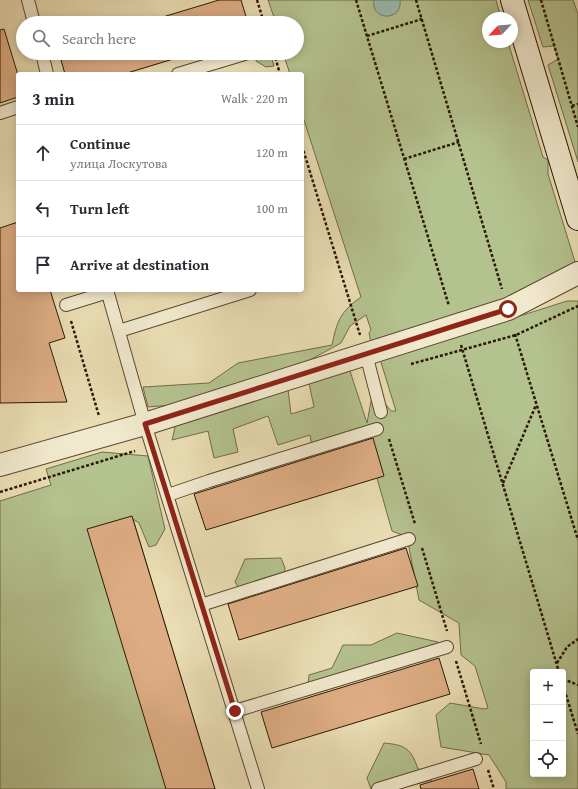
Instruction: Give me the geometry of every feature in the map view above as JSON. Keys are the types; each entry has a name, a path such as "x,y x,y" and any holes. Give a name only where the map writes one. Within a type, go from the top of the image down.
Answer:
{"street":[{"path":"512,0 578,219"},
{"path":"0,466 145,424 366,354 455,324 508,309 578,273"}],"lane":[{"path":"28,0 32,16"},
{"path":"44,60 47,72"},
{"path":"185,72 225,60"},
{"path":"0,113 16,108"},
{"path":"66,305 105,292"},
{"path":"108,292 145,424 258,789"},
{"path":"119,331 244,292"},
{"path":"366,354 381,412"},
{"path":"168,495 377,429"},
{"path":"201,605 409,539"},
{"path":"235,711 450,646"},
{"path":"378,789 479,755"}],"path":[{"path":"257,0 262,16"},
{"path":"356,0 558,669"},
{"path":"416,0 578,540"},
{"path":"541,0 578,127"},
{"path":"367,36 422,19"},
{"path":"276,60 279,72"},
{"path":"572,106 578,104"},
{"path":"404,159 459,142"},
{"path":"304,152 366,354"},
{"path":"66,305 105,435"},
{"path":"503,484 537,404"},
{"path":"381,412 415,525"},
{"path":"422,548 479,755"},
{"path":"557,664 567,647 578,639"},
{"path":"566,680 578,685"},
{"path":"566,695 578,734"},
{"path":"487,766 494,789"}],"green space":[{"path":"268,0 496,0 499,12 482,12 482,48 510,48 543,157 548,160 548,174 576,265 489,322 523,315 567,301 578,301 578,789 506,789 506,782 489,755 441,747 436,715 450,703 484,709 488,708 475,666 461,655 459,623 419,600 407,537 392,531 366,439 313,453 310,435 278,445 268,416 233,429 238,452 214,458 208,431 172,440 176,423 230,400 148,407 143,387 209,383 238,363 332,345 340,318 348,307 361,297 304,120 304,72 289,72 285,60 304,60 304,16 274,16","holes":["366,315 371,330 369,333 371,343 380,359 396,411 391,411 383,401 371,401 367,423 350,371 309,383 314,407 291,414 286,373 341,343 350,326"]},
{"path":"528,0 573,0 578,14 578,162 548,65 558,59 554,46 543,47"},
{"path":"272,60 274,66 266,67 256,61"},
{"path":"102,452 148,456 165,529 156,545 149,547 139,523 133,519 215,789 0,789 0,501 51,485 46,469"},
{"path":"281,558 285,568 284,583 264,578 261,590 243,595 235,582 245,559"},
{"path":"397,633 438,642 444,654 307,696 309,675 332,668 343,645 371,645"},
{"path":"384,743 397,745 410,752 418,769 427,770 432,780 398,789 371,789 367,778"}],"shaded area":[{"path":"374,0 400,0 400,7 397,12 392,15 381,15 374,7"}],"building":[{"path":"219,0 241,0 246,16 166,16"},
{"path":"4,29 17,72 16,98 0,103 0,30"},
{"path":"61,60 170,60 131,72 64,72"},
{"path":"16,223 16,292 51,292 65,338 49,343 67,402 0,403 0,228"},
{"path":"373,438 384,476 206,530 194,494"},
{"path":"132,516 215,789 166,789 87,529"},
{"path":"406,548 418,586 239,640 228,604"},
{"path":"439,658 450,694 272,748 261,712"},
{"path":"473,769 479,789 421,789 420,785"}],"route":[{"path":"235,711 145,424 366,354 455,324 508,309"}]}
